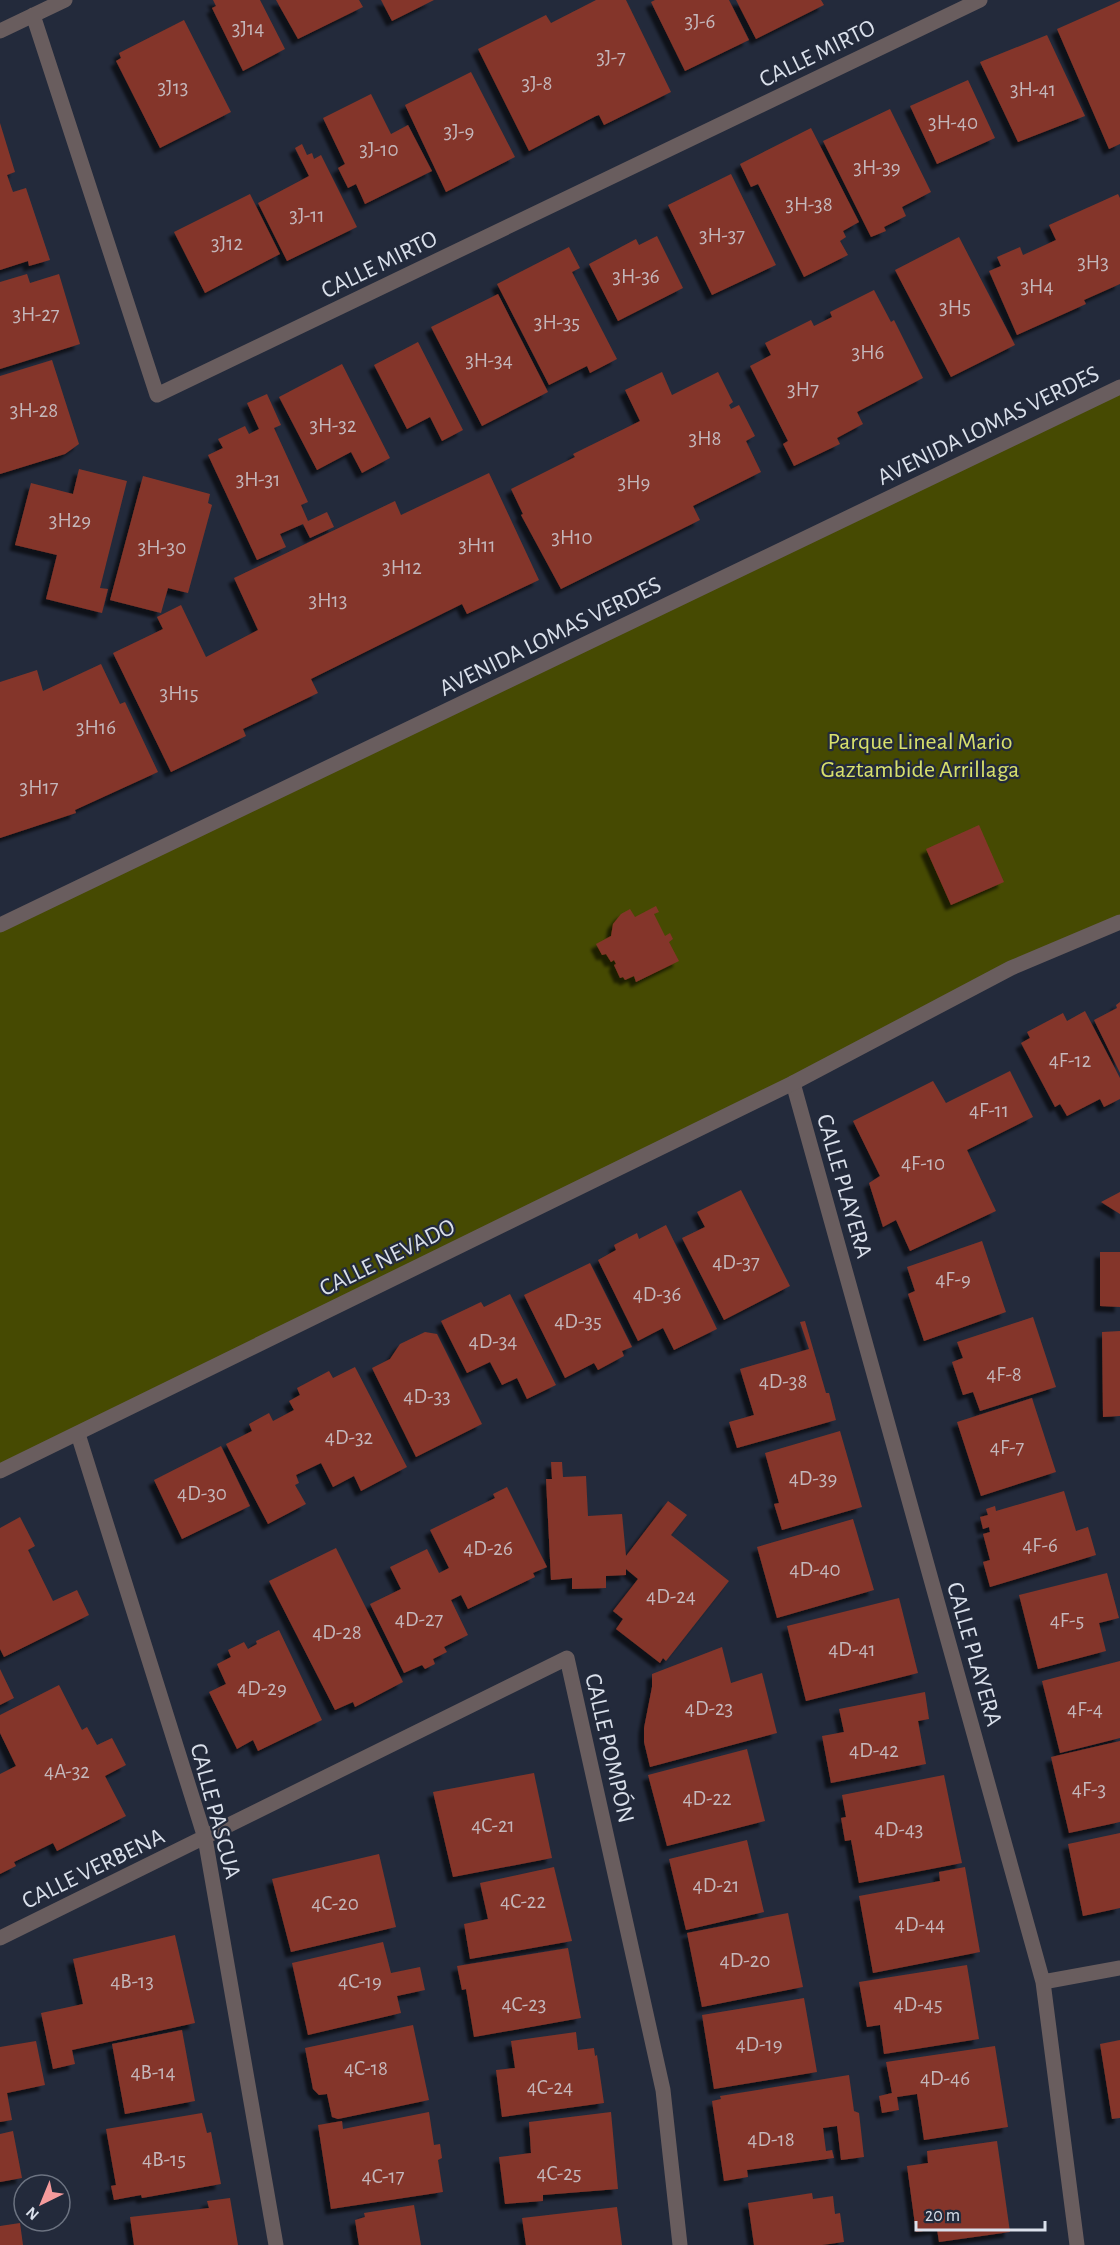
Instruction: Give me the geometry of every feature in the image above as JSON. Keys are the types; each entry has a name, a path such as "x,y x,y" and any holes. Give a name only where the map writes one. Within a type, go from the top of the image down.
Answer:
{"street":[{"path":"0,31 65,0"},
{"name":"CALLE MIRTO","path":"33,15 157,395 980,0"},
{"name":"AVENIDA LOMAS VERDES","path":"0,925 1120,387"},
{"name":"CALLE NEVADO","path":"0,1471 793,1083 1011,968 1120,922"},
{"name":"CALLE PLAYERA","path":"793,1083 1043,1982 1077,2245"},
{"name":"CALLE PASCUA","path":"78,1434 205,1838 276,2245"},
{"name":"CALLE POMPÓN","path":"205,1838 567,1658 663,2090 680,2245"},
{"name":"CALLE VERBENA","path":"0,1938 205,1838"},
{"path":"1043,1982 1120,1968"}],"green space":[{"name":"Parque Lineal Mario Gaztambide Arrillaga","path":"1120,387 1120,922 0,1471 0,925"}],"building":[{"path":"213,0 260,0 285,49 243,71 212,8 216,6"},
{"path":"276,0 359,0 363,7 298,39"},
{"path":"381,0 434,0 392,21"},
{"path":"596,0 626,0 671,92 604,125 599,115 596,116 529,151 478,49 546,15 551,23"},
{"path":"655,0 729,0 749,40 685,71 651,2"},
{"path":"736,0 821,0 824,5 756,39"},
{"path":"1120,1 1120,144 1109,149 1057,29"},
{"path":"184,20 231,112 160,148 116,61 121,58 119,53"},
{"path":"1047,35 1085,116 1018,142 980,62"},
{"path":"471,72 515,157 446,192 405,105"},
{"path":"968,80 995,138 937,164 910,106"},
{"path":"371,94 391,134 408,125 432,171 365,204 356,184 348,188 338,168 345,164 323,118"},
{"path":"890,109 931,192 902,207 906,216 884,227 886,231 871,237 823,141"},
{"path":"0,123 15,172 7,175 13,192 26,188 50,260 29,266 28,261 0,270"},
{"path":"811,128 859,222 843,231 846,237 840,241 848,255 804,277 758,184 751,187 740,164"},
{"path":"302,144 307,155 312,153 314,159 321,155 357,227 287,261 258,203 309,176 295,148"},
{"path":"731,174 776,265 712,295 668,205"},
{"path":"250,194 280,254 205,293 174,232"},
{"path":"1118,194 1120,198 1120,284 1084,300 1086,304 1017,335 989,271 1001,266 997,257 1020,247 1023,255 1056,240 1049,225"},
{"path":"657,236 683,288 618,321 589,264 636,239 639,245"},
{"path":"959,237 1015,345 951,377 895,270"},
{"path":"569,247 580,268 572,272 617,359 590,373 587,366 549,385 497,284"},
{"path":"27,274 30,283 59,274 80,344 0,369 0,282"},
{"path":"874,290 891,322 894,320 923,378 857,412 863,424 837,438 840,444 794,466 783,444 788,441 750,366 771,355 765,343 811,320 814,326 832,317 830,312"},
{"path":"498,294 548,392 482,426 431,327"},
{"path":"418,342 463,430 442,441 430,417 407,429 374,365"},
{"path":"52,360 79,444 65,454 0,474 0,376"},
{"path":"342,364 390,458 362,473 351,452 317,470 279,397"},
{"path":"662,372 672,395 718,372 733,402 729,405 731,409 739,405 755,436 746,441 761,472 693,506 700,520 561,589 521,515 523,514 511,489 575,457 573,454 640,421 625,390"},
{"path":"267,394 281,425 274,428 308,502 301,505 308,521 327,512 334,527 310,538 303,524 280,534 286,547 257,560 208,455 223,448 218,439 245,426 249,434 259,429 247,403"},
{"path":"79,469 127,481 100,588 108,589 102,613 46,599 57,555 15,545 31,483 73,494"},
{"path":"489,473 539,580 467,614 462,604 311,679 318,693 243,729 246,736 171,772 113,653 163,629 157,617 181,605 206,657 258,630 234,578 395,501 401,515"},
{"path":"143,476 210,494 208,503 212,505 188,593 168,588 161,613 110,600"},
{"path":"101,664 120,704 125,702 158,772 75,810 76,813 0,838 0,682 37,670 43,691"},
{"path":"979,825 1004,882 951,905 926,849"},
{"path":"656,906 659,912 654,914 665,936 670,933 673,939 669,942 679,961 636,982 634,976 625,980 623,977 620,978 614,960 611,962 606,954 602,955 596,944 611,936 613,924 621,914 630,909 635,917"},
{"path":"1120,1002 1120,1073 1094,1020 1117,1008 1116,1005"},
{"path":"1085,1011 1120,1078 1120,1099 1104,1107 1100,1099 1067,1116 1060,1104 1055,1107 1021,1043 1030,1038 1027,1032 1063,1013 1067,1021"},
{"path":"1010,1071 1033,1117 967,1150 996,1211 910,1251 896,1220 883,1227 869,1183 880,1176 853,1121 933,1081 946,1103"},
{"path":"741,1190 790,1286 724,1320 682,1238 705,1227 697,1212"},
{"path":"1120,1192 1120,1214 1101,1202"},
{"path":"666,1225 717,1329 674,1350 663,1328 638,1341 598,1260 616,1250 614,1245 637,1233 639,1239"},
{"path":"982,1241 1006,1312 924,1341 908,1294 915,1291 907,1267"},
{"path":"1100,1252 1120,1252 1120,1307 1100,1306"},
{"path":"590,1263 632,1347 622,1351 624,1356 598,1370 594,1363 565,1378 524,1295"},
{"path":"510,1294 556,1385 527,1399 517,1378 502,1385 490,1362 467,1373 441,1321 481,1302 484,1307"},
{"path":"1033,1317 1056,1387 980,1411 973,1392 963,1395 952,1362 963,1358 957,1342"},
{"path":"805,1321 836,1420 737,1448 729,1422 754,1415 740,1369 809,1349 800,1322"},
{"path":"1120,1331 1120,1416 1103,1417 1102,1332"},
{"path":"425,1332 437,1334 482,1424 416,1457 372,1368 390,1359 400,1344"},
{"path":"355,1367 407,1467 361,1491 354,1476 333,1487 321,1463 296,1475 299,1483 295,1485 306,1504 268,1524 226,1444 252,1431 249,1424 269,1413 273,1421 294,1410 289,1401 300,1395 297,1388 329,1371 333,1378"},
{"path":"1032,1398 1056,1472 981,1496 957,1422"},
{"path":"840,1431 862,1507 782,1530 774,1504 779,1503 765,1453"},
{"path":"221,1446 250,1506 182,1539 154,1480"},
{"path":"551,1462 562,1462 563,1477 586,1476 588,1516 622,1514 626,1556 668,1501 687,1515 671,1535 729,1581 666,1661 663,1658 660,1663 616,1629 623,1619 613,1611 638,1579 626,1569 626,1575 606,1576 606,1588 572,1589 572,1578 551,1580 546,1479 552,1479"},
{"path":"507,1487 547,1567 533,1573 535,1577 468,1609 461,1595 451,1600 468,1635 444,1647 447,1652 433,1659 435,1664 425,1669 422,1665 404,1673 370,1604 401,1589 390,1567 427,1549 439,1573 449,1568 430,1530 495,1498 493,1494"},
{"path":"1064,1491 1076,1531 1088,1527 1096,1555 990,1587 983,1562 990,1560 983,1534 990,1532 989,1527 983,1529 980,1517 988,1515 986,1509 995,1506 996,1511"},
{"path":"20,1517 35,1546 28,1550 53,1601 77,1590 89,1615 4,1657 0,1649 0,1528"},
{"path":"853,1519 874,1590 777,1618 757,1547"},
{"path":"336,1548 403,1682 355,1707 353,1702 335,1710 269,1581"},
{"path":"1107,1573 1119,1618 1099,1623 1106,1651 1038,1669 1019,1595"},
{"path":"899,1598 918,1673 806,1701 787,1626"},
{"path":"279,1630 322,1720 258,1751 253,1740 237,1749 209,1692 226,1684 217,1664 231,1657 228,1650 244,1642 248,1649 257,1644 256,1641"},
{"path":"722,1647 731,1683 762,1673 777,1733 650,1767 644,1742 644,1728 652,1687 652,1674"},
{"path":"1120,1661 1120,1738 1060,1753 1042,1681"},
{"path":"0,1669 14,1698 0,1705"},
{"path":"59,1685 82,1730 87,1727 97,1745 112,1738 126,1765 105,1776 126,1816 57,1851 53,1843 14,1862 16,1866 0,1874 0,1774 16,1766 0,1733 0,1715"},
{"path":"925,1692 929,1719 918,1721 926,1764 831,1783 822,1736 844,1732 839,1709"},
{"path":"1120,1741 1120,1822 1069,1833 1051,1757"},
{"path":"747,1749 765,1821 667,1846 648,1775"},
{"path":"534,1773 552,1858 453,1877 433,1792"},
{"path":"944,1775 962,1863 859,1883 851,1840 845,1841 841,1818 846,1817 842,1795"},
{"path":"1120,1833 1120,1908 1083,1916 1068,1844"},
{"path":"747,1840 764,1912 686,1930 669,1859"},
{"path":"379,1854 396,1927 291,1952 272,1879"},
{"path":"554,1867 572,1941 470,1959 464,1924 488,1919 480,1883"},
{"path":"965,1867 980,1952 873,1973 859,1896 940,1881 939,1872"},
{"path":"788,1913 803,1987 702,2007 687,1933"},
{"path":"175,1935 195,2023 72,2050 75,2064 53,2069 41,2013 83,2004 73,1959"},
{"path":"383,1942 391,1973 420,1967 425,1990 397,1996 401,2013 308,2035 292,1963"},
{"path":"568,1948 581,2018 474,2037 466,1989 462,1990 457,1966"},
{"path":"967,1965 979,2039 884,2054 880,2025 867,2027 859,1982"},
{"path":"804,1998 817,2072 714,2089 702,2015"},
{"path":"413,2025 429,2100 338,2119 332,2117 327,2094 319,2095 313,2089 305,2048"},
{"path":"182,2030 195,2101 125,2114 112,2044"},
{"path":"576,2032 578,2050 594,2048 595,2056 597,2055 604,2103 502,2117 496,2070 515,2068 511,2041"},
{"path":"1120,2040 1120,2118 1112,2119 1100,2044"},
{"path":"36,2041 45,2085 7,2093 12,2120 0,2122 0,2047"},
{"path":"995,2046 1008,2127 924,2140 917,2094 897,2097 899,2110 882,2113 879,2096 892,2093 886,2062"},
{"path":"849,2075 854,2111 859,2113 864,2157 841,2160 837,2126 823,2128 826,2151 832,2150 834,2158 747,2170 748,2177 724,2181 712,2101 721,2099 720,2096"},
{"path":"429,2112 434,2145 440,2144 442,2158 438,2160 443,2192 331,2209 318,2125 342,2121 343,2129"},
{"path":"611,2112 618,2189 543,2195 543,2201 505,2204 499,2157 531,2153 529,2122"},
{"path":"202,2113 207,2133 211,2132 221,2184 142,2198 141,2195 114,2200 111,2186 116,2185 106,2129"},
{"path":"13,2131 21,2173 12,2173 12,2180 0,2182 0,2134"},
{"path":"997,2141 1010,2232 939,2242 937,2229 916,2232 907,2166 928,2163 927,2151"},
{"path":"812,2193 813,2199 833,2196 835,2214 840,2213 844,2242 822,2245 754,2245 748,2203"},
{"path":"230,2198 238,2245 134,2245 130,2217 209,2208 207,2201"},
{"path":"414,2205 421,2245 359,2245 355,2220 365,2217 364,2213"},
{"path":"617,2207 622,2245 526,2245 522,2218"},
{"path":"12,2224 12,2233 21,2233 23,2245 0,2245 0,2226"}]}
